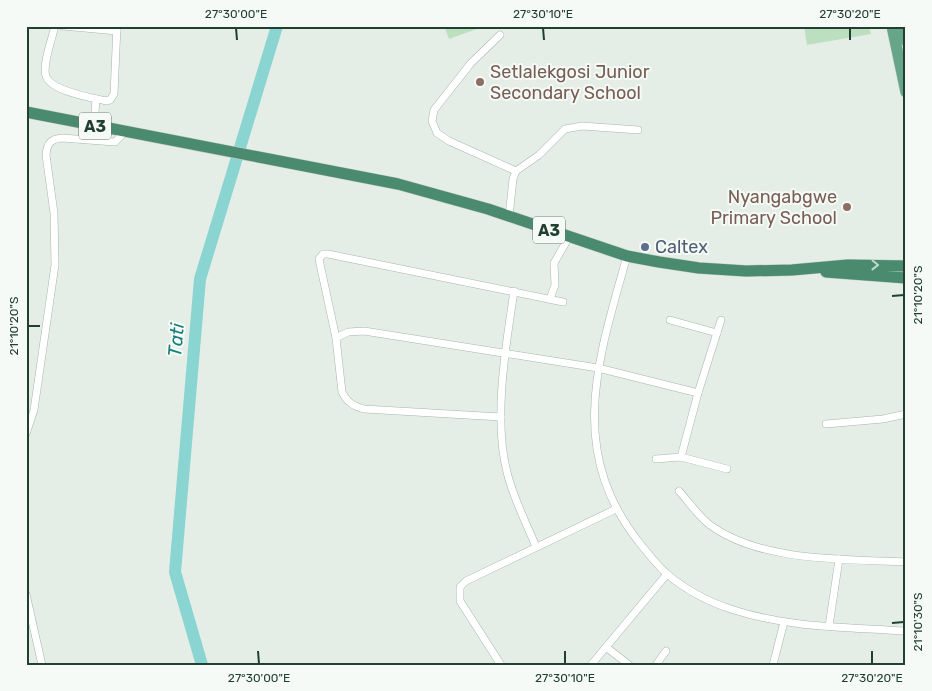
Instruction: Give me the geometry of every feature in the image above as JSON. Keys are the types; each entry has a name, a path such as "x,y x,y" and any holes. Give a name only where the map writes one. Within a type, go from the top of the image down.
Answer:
{"highway":[{"name":"A3","path":"26,112 398,184 509,216 627,256 699,268 746,271 792,270 848,265 906,266"},
{"name":"A3","path":"792,270 906,278"}],"main road":[{"path":"892,26 906,92"},
{"path":"903,26 906,42"}],"street":[{"path":"55,26 45,68 47,80 64,90 96,99 110,100 114,94 117,28 63,26"},
{"path":"500,35 471,63 434,110 432,121 437,133 449,141 516,171"},
{"path":"94,126 96,99"},
{"path":"509,216 513,180 516,171 539,155 560,133 571,127 638,130"},
{"path":"26,434 34,410 55,265 54,212 46,155 47,148 50,141 55,138 115,142 125,132"},
{"path":"550,299 556,285 554,263 569,237"},
{"path":"501,417 364,409 350,403 342,392 336,338 319,259 323,254 328,254 563,302"},
{"path":"627,256 609,318 598,368 594,412 600,466 616,509 635,538 667,574 690,590 725,607 784,622 906,631"},
{"path":"514,292 504,353 501,417 503,452 507,472 536,547"},
{"path":"670,320 717,333"},
{"path":"681,457 721,320"},
{"path":"336,338 348,332 364,331 598,368 698,394"},
{"path":"826,424 883,419 906,414"},
{"path":"656,459 681,457 727,468"},
{"path":"679,491 708,523 739,541 757,548 839,559 906,562"},
{"path":"502,665 460,601 460,587 466,581 616,509"},
{"path":"829,626 839,559"},
{"path":"591,665 667,574"},
{"path":"26,594 42,665"},
{"path":"773,665 784,622"},
{"path":"606,647 629,665"},
{"path":"656,665 666,651"}],"green space":[{"path":"444,26 485,26 449,39"},
{"path":"804,26 869,26 871,34 807,45"}],"waterway":[{"name":"Tati","path":"202,665 175,572 200,279 277,26"}],"place":[{"name":"Setlalekgosi Junior Secondary School","path":"480,82"},
{"name":"Nyangabgwe Primary School","path":"847,207"},
{"name":"Caltex","path":"645,247"}]}
